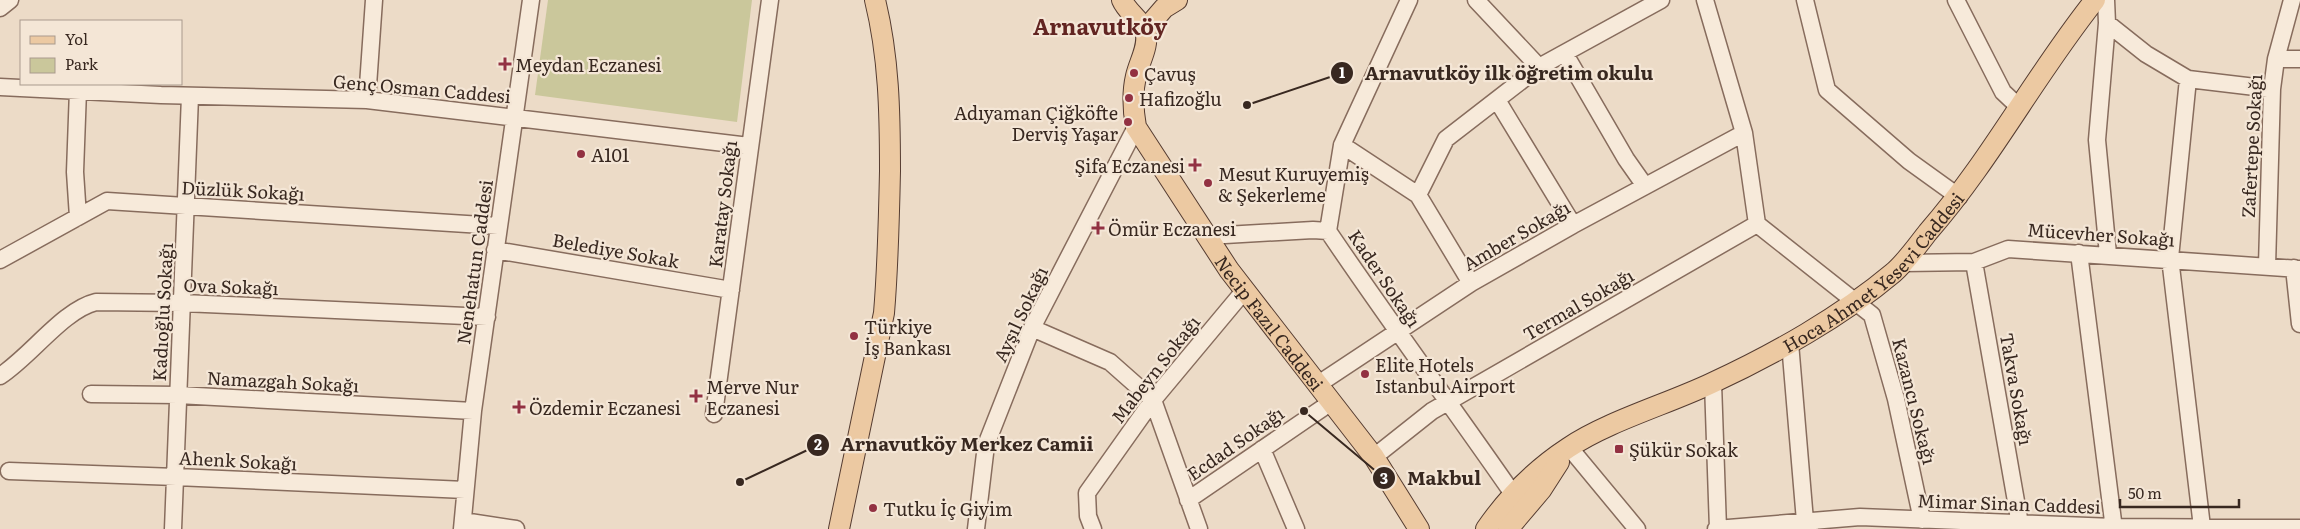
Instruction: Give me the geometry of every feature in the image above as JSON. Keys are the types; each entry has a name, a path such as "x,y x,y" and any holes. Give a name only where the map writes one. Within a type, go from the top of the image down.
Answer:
{"main road":[{"path":"840,529 884,313 887,280 890,129 888,71 875,0"},
{"path":"1122,0 1145,30 1164,8 1177,0"},
{"name":"Hoca Ahmet Yesevi Caddesi","path":"1486,529 1513,494 1569,448 1596,433 1713,383 1790,343 1854,302 1894,272 1959,197 2044,70 2095,0"},
{"name":"Necip Fazıl Caddesi","path":"1145,30 1147,43 1136,77 1133,99 1136,127 1229,270 1374,457 1419,529"},
{"name":"Hoca Ahmet Yesevi Caddesi","path":"1511,528 1541,490 1569,448"}],"street":[{"path":"0,8 10,0"},
{"path":"367,100 374,0"},
{"name":"Nenehatun Caddesi","path":"463,525 473,411 531,0"},
{"name":"Karatay Sokağı","path":"714,414 770,0"},
{"name":"Kader Sokağı","path":"1410,0 1342,144 1328,231 1396,332 1449,401 1513,494"},
{"path":"1480,4 1498,0"},
{"path":"1418,195 1446,139 1539,67 1661,0"},
{"path":"1705,0 1744,133 1757,224"},
{"path":"1805,0 1828,90 1909,160 1959,197"},
{"path":"1956,0 2003,92 2020,108"},
{"path":"2106,0 2107,23 2097,140 2108,254"},
{"name":"Zafertepe Sokağı","path":"2267,266 2272,89 2276,59 2292,0"},
{"path":"1480,4 1539,67"},
{"path":"2107,23 2146,54 2188,79 2272,89"},
{"path":"1565,54 1626,159 1645,186"},
{"path":"2276,59 2300,59"},
{"path":"2188,79 2170,258 2202,527"},
{"name":"Genç Osman Caddesi","path":"4,90 78,90 190,96 367,100 749,146"},
{"path":"78,90 75,172 78,217"},
{"name":"Kadıoğlu Sokağı","path":"173,529 190,96"},
{"path":"1497,100 1573,225"},
{"name":"Ayşıl Sokağı","path":"976,529 986,445 1032,328 1136,127"},
{"name":"Amber Sokağı","path":"1317,385 1471,283 1573,225 1744,133"},
{"path":"1342,144 1418,195 1471,283"},
{"name":"Düzlük Sokağı","path":"0,260 107,201 186,208 305,213 498,226"},
{"name":"Kazancı Sokağı","path":"1757,224 1872,315 1896,399 1922,520"},
{"name":"Termal Sokağı","path":"1374,457 1432,411 1757,224"},
{"path":"1208,236 1313,230 1328,231"},
{"name":"Mücevher Sokağı","path":"1903,263 1974,262 2008,249 2170,258 2297,269"},
{"name":"Belediye Sokak","path":"495,250 731,290"},
{"path":"2079,253 2114,528"},
{"name":"Takva Sokağı","path":"1974,262 2020,524"},
{"path":"2297,269 2300,324"},
{"name":"Mabeyn Sokağı","path":"1093,529 1088,516 1087,493 1153,400 1244,291"},
{"name":"Ova Sokağı","path":"0,376 14,367 73,311 96,302 183,303 487,317"},
{"path":"1032,328 1110,362 1153,400 1199,529"},
{"path":"1790,343 1808,525"},
{"path":"1713,383 1717,529"},
{"name":"Namazgah Sokağı","path":"91,394 178,395 473,411"},
{"name":"Ecdad Sokağı","path":"1188,500 1330,402"},
{"path":"1569,448 1637,529"},
{"path":"1262,449 1296,529"},
{"name":"Ahenk Sokağı","path":"9,472 176,477 465,490"},
{"name":"Mimar Sinan Caddesi","path":"1717,529 1808,525 1860,517 1922,520 1962,525 2020,524 2114,528 2300,528"},
{"path":"463,525 516,529"}],"green space":[{"path":"548,0 752,0 737,122 535,95"}],"place":[{"name":"Meydan Eczanesi","path":"505,64"},
{"name":"Çavuş","path":"1134,73"},
{"name":"Hafizoğlu","path":"1129,98"},
{"name":"Arnavutköy ilk öğretim okulu","path":"1247,105"},
{"name":"Adıyaman Çiğköfte Derviş Yaşar","path":"1128,122"},
{"name":"A101","path":"581,154"},
{"name":"Şifa Eczanesi","path":"1195,165"},
{"name":"Mesut Kuruyemiş & Şekerleme","path":"1208,183"},
{"name":"Ömür Eczanesi","path":"1098,228"},
{"name":"Türkiye İş Bankası","path":"854,336"},
{"name":"Elite Hotels Istanbul Airport","path":"1365,374"},
{"name":"Merve Nur Eczanesi","path":"696,396"},
{"name":"Özdemir Eczanesi","path":"519,407"},
{"name":"Makbul","path":"1304,411"},
{"name":"Şükür Sokak","path":"1619,449"},
{"name":"Arnavutköy Merkez Camii","path":"740,482"},
{"name":"Tutku İç Giyim","path":"873,508"}],"district":[{"name":"Arnavutköy","path":"1100,25"}]}
